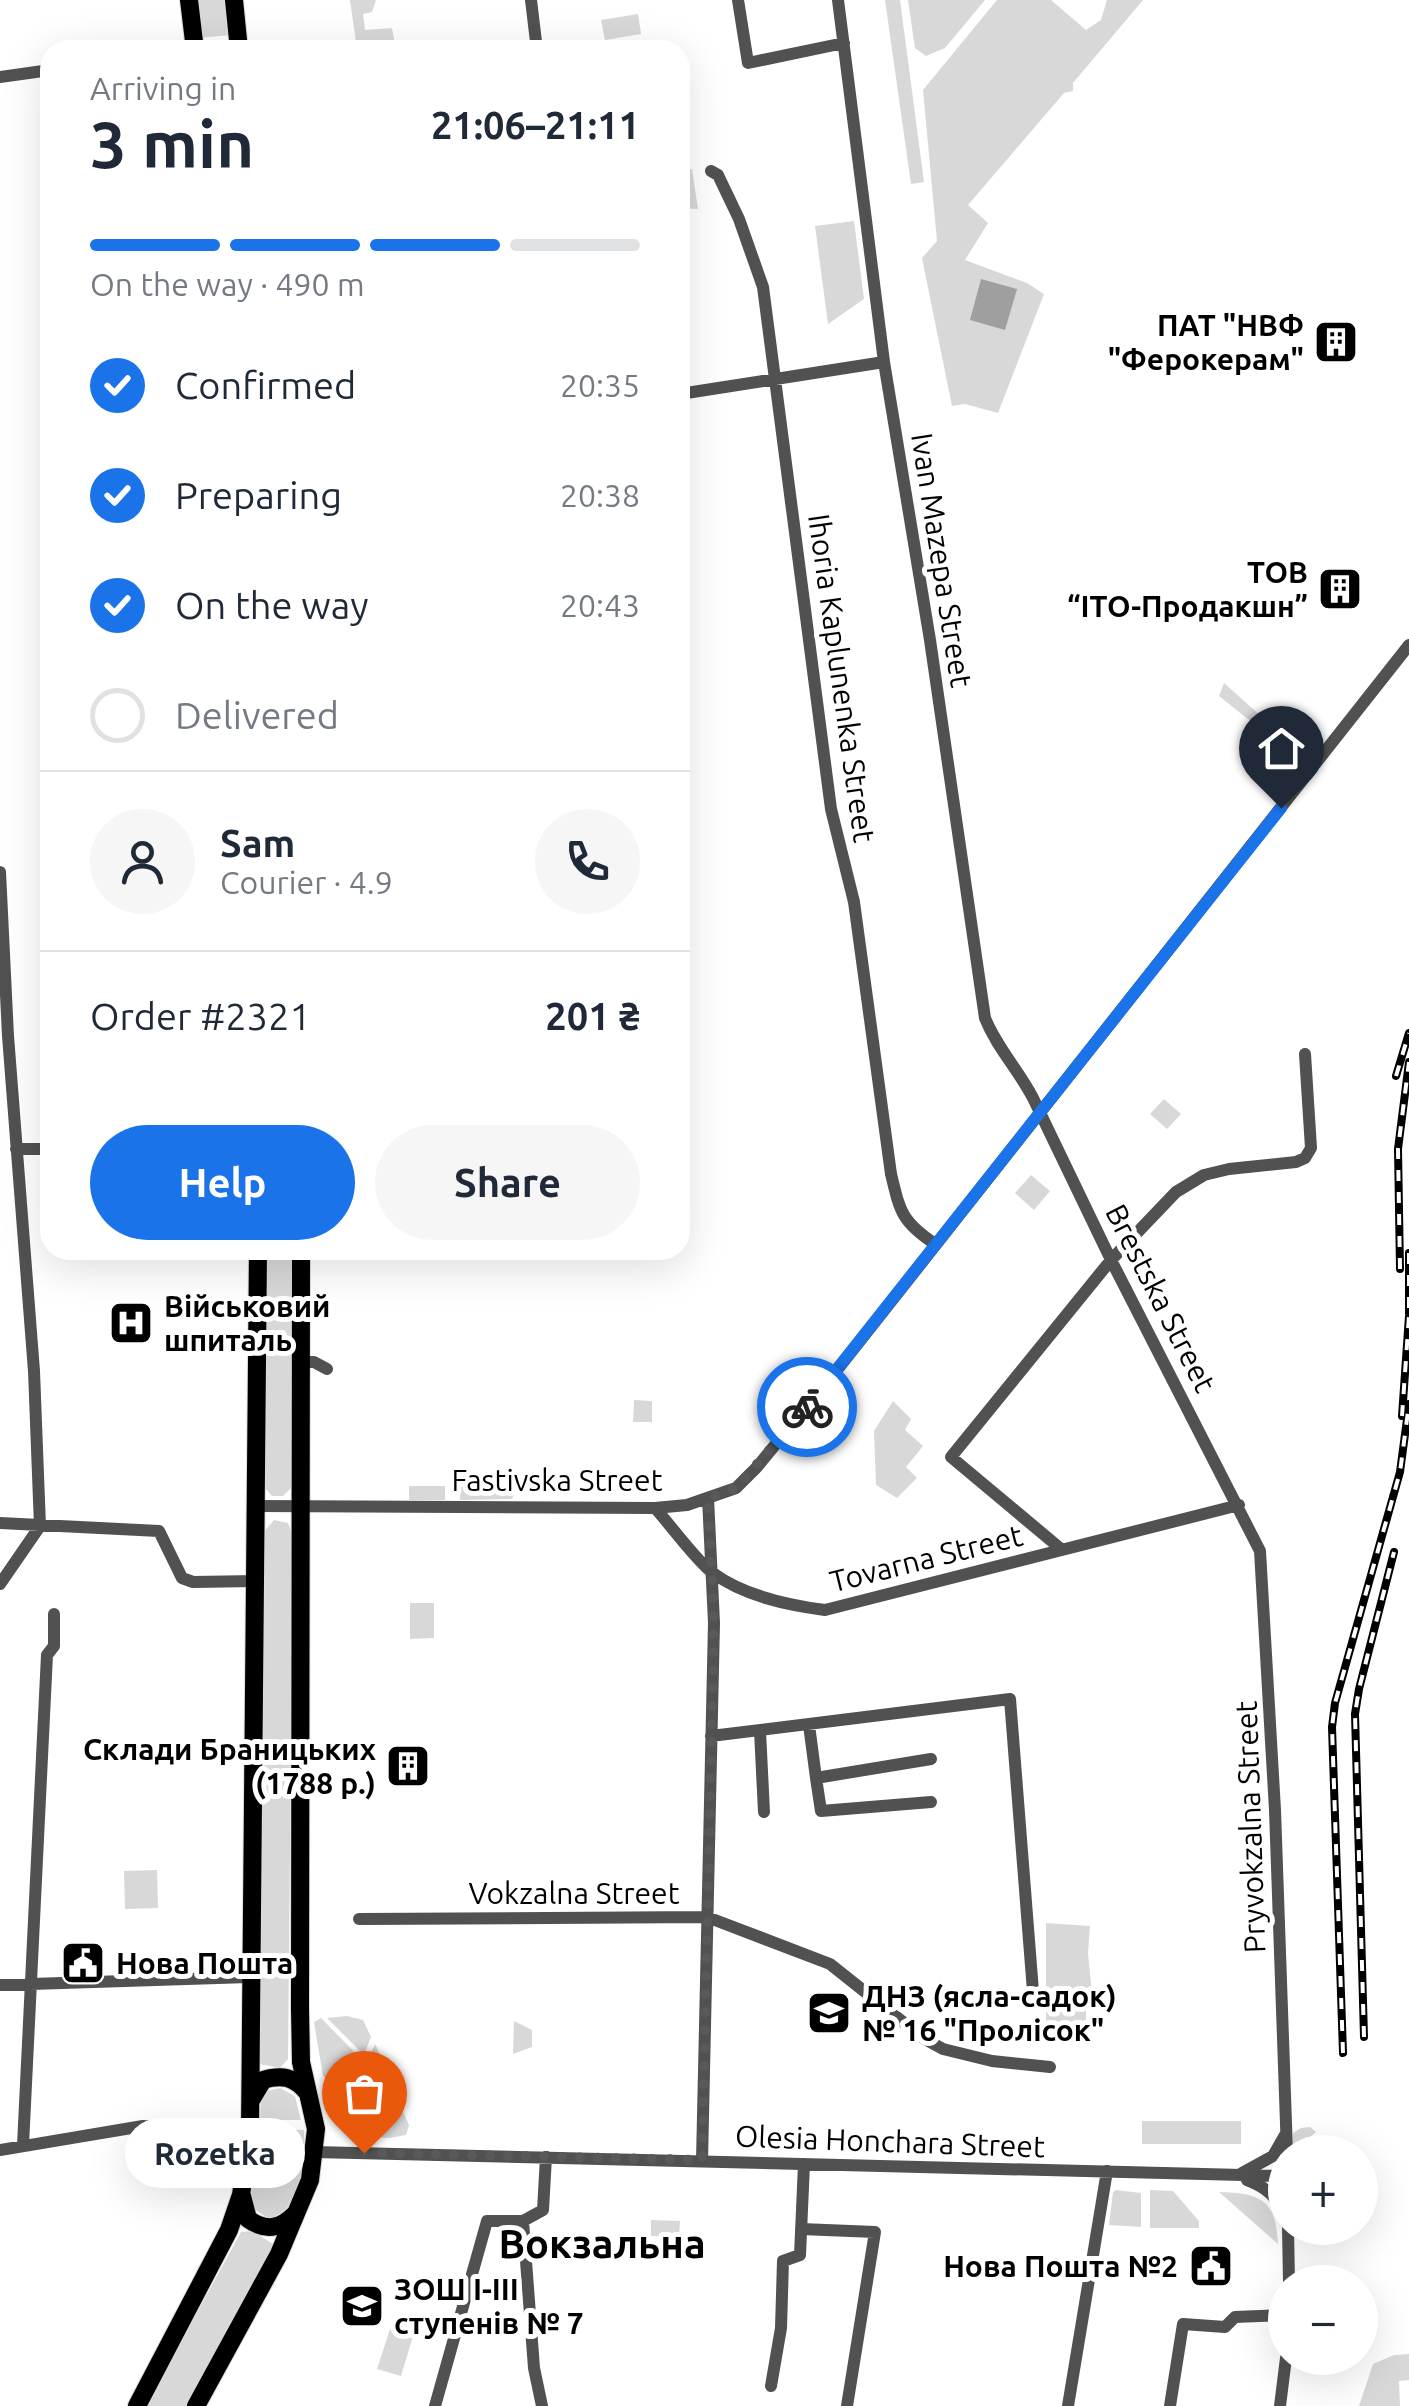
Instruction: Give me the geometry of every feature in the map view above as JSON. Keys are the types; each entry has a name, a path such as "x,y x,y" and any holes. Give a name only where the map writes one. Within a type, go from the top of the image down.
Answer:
{"main road":[{"path":"189,0 194,40"},
{"path":"234,0 238,40"},
{"path":"137,2406 226,2236 242,2195 250,2132 258,1260"},
{"path":"196,2406 278,2254 310,2180 314,2152 316,2129 301,2062 298,1930 301,1260"},
{"path":"251,2101 264,2080 275,2076 290,2078 307,2092"},
{"path":"242,2195 248,2219 264,2228 285,2224 298,2210"}],"street":[{"path":"531,0 536,40"},
{"path":"738,0 748,63 844,43"},
{"name":"Ivan Mazepa Street","path":"838,0 884,362 930,640 985,1018 995,1044 1021,1074 1041,1112"},
{"path":"0,76 40,71"},
{"name":"Ihoria Kaplunenka Street","path":"711,171 718,176 739,219 763,287 831,808 854,902 879,1104 892,1174 901,1215 912,1229 935,1244"},
{"path":"690,393 884,362"},
{"name":"Fastivska Street","path":"257,1506 655,1508 687,1504 736,1488 757,1467 1041,1112 1409,645"},
{"path":"0,872 34,1371 40,1526 0,1584"},
{"path":"1060,1549 952,1457 1112,1260 1176,1192 1204,1176 1230,1169 1305,1158 1311,1148 1305,1054"},
{"name":"Brestska Street","path":"1041,1112 1112,1260 1240,1505"},
{"path":"16,1150 40,1149"},
{"path":"300,1362 314,1362 327,1370"},
{"path":"702,2160 713,1574 708,1498"},
{"name":"Tovarna Street","path":"655,1508 713,1574 785,1604 824,1610 1240,1505"},
{"name":"Pryvokzalna Street","path":"1240,1505 1260,1551 1264,1573 1286,2133"},
{"path":"0,1524 159,1531 182,1578 194,1582 256,1581"},
{"path":"23,2145 47,1655 54,1646 54,1614"},
{"path":"711,1736 1010,1699 1034,2004"},
{"path":"809,1726 820,1811 931,1802"},
{"path":"760,1731 764,1812"},
{"path":"816,1778 931,1759"},
{"name":"Vokzalna Street","path":"359,1919 707,1917 830,1964 922,2038 943,2049 992,2062 1050,2067"},
{"path":"0,1985 250,1978"},
{"path":"0,2150 143,2126 250,2132"},
{"path":"1235,2175 1273,2156 1286,2133"},
{"name":"Olesia Honchara Street","path":"314,2152 1268,2176"},
{"path":"435,2406 487,2220 523,2221 543,2210 546,2157"},
{"path":"771,2386 781,2328 783,2261 800,2254 804,2164"},
{"path":"1068,2406 1107,2172"},
{"path":"1235,2175 1268,2189"},
{"path":"523,2221 534,2368 542,2406"},
{"path":"802,2229 875,2232 846,2406"},
{"path":"1170,2406 1183,2324 1225,2327 1235,2317 1268,2316"},
{"path":"1280,2406 1284,2375"}],"shaded area":[{"path":"194,0 228,0 232,35 198,38"},
{"path":"350,0 376,0 372,12 363,14 365,30 392,28 394,40 356,40"},
{"path":"885,0 900,0 924,182 911,184"},
{"path":"908,0 985,0 945,48 926,56 915,48"},
{"path":"997,0 1051,0 1086,30 1101,20 1107,0 1143,0 1073,83 1073,91 1064,93 968,205 988,223 965,260 1027,283 1044,294 998,413 965,404 952,406 922,258 937,241 923,90"},
{"path":"638,14 641,34 605,40 601,20"},
{"path":"692,169 698,209 690,209"},
{"path":"854,221 864,299 828,324 815,226"},
{"path":"981,279 1017,289 1005,330 970,320"},
{"path":"1224,683 1305,755 1298,764 1283,747 1219,696"},
{"path":"1164,1099 1181,1114 1167,1129 1150,1114"},
{"path":"1031,1175 1050,1191 1034,1210 1015,1193"},
{"path":"265,1260 295,1260 293,1486 283,1496 272,1496 264,1487"},
{"path":"634,1400 652,1401 652,1422 633,1422"},
{"path":"893,1401 911,1419 905,1430 923,1446 906,1467 917,1478 897,1498 876,1485 874,1431"},
{"path":"409,1486 445,1486 445,1500 409,1500"},
{"path":"512,1486 516,1491 512,1499 460,1500 460,1487"},
{"path":"274,1520 288,1523 293,1537 288,2059 280,2068 259,2064 263,1533"},
{"path":"410,1603 434,1603 434,1638 410,1639"},
{"path":"157,1870 158,1908 125,1909 124,1871"},
{"path":"1046,1923 1090,1926 1092,1994 1086,1995 1086,2023 1046,2023"},
{"path":"347,2016 363,2020 371,2037 364,2055 327,2018"},
{"path":"321,2018 369,2067 332,2082 323,2076 314,2022"},
{"path":"514,2021 532,2030 532,2047 513,2054"},
{"path":"375,2044 404,2106 386,2090 368,2060"},
{"path":"372,2071 383,2092 359,2103 354,2095 367,2088 362,2076"},
{"path":"280,2088 295,2096 301,2120 260,2120 261,2099 266,2091"},
{"path":"385,2096 403,2112 409,2125 406,2135 357,2136 360,2108"},
{"path":"346,2104 357,2107 353,2135 345,2133 335,2122 336,2109"},
{"path":"1142,2121 1241,2121 1241,2144 1142,2144"},
{"path":"1310,2127 1316,2132 1293,2135"},
{"path":"261,2128 304,2130 300,2183 289,2206 268,2218 253,2208 251,2197"},
{"path":"1116,2190 1141,2193 1141,2227 1109,2225"},
{"path":"1150,2190 1173,2191 1199,2221 1199,2228 1150,2228"},
{"path":"1219,2192 1246,2194 1268,2206 1268,2235"},
{"path":"651,2220 680,2221 679,2237 651,2236"},
{"path":"253,2231 276,2246 190,2406 146,2406 241,2232"},
{"path":"390,2329 413,2336 401,2376 377,2369"},
{"path":"1409,2354 1409,2380 1399,2381 1400,2406 1359,2406 1369,2375 1378,2375 1378,2362"}],"railway":[{"path":"1396,1076 1409,1033"},
{"path":"1400,1269 1398,1149 1409,1062"},
{"path":"1409,1253 1409,1313"},
{"path":"1402,1416 1409,1316"},
{"path":"1343,2053 1332,1727 1335,1703 1400,1472 1409,1404"},
{"path":"1364,2037 1355,1714 1394,1552"}],"way so far":[{"path":"364,2153 702,2160 714,1624 708,1498 736,1488 807,1407"}],"place":[{"name":"ПАТ \"НВФ \"Ферокерам\"","path":"1336,342"},
{"name":"ТОВ “ІТО-Продакшн”","path":"1340,589"},
{"name":"Військовий шпиталь","path":"131,1323"},
{"name":"Склади Браницьких (1788 р.)","path":"408,1766"},
{"name":"Нова Пошта","path":"83,1963"},
{"name":"ДНЗ (ясла-садок) № 16 \"Пролісок\"","path":"829,2013"},
{"name":"Rozetka","path":"364,2153"},
{"name":"Нова Пошта №2","path":"1211,2266"},
{"name":"ЗОШ І-ІІІ ступенів № 7","path":"362,2306"}],"district":[{"name":"Вокзальна","path":"602,2243"}],"route":[{"path":"807,1407 1281,808"}]}
